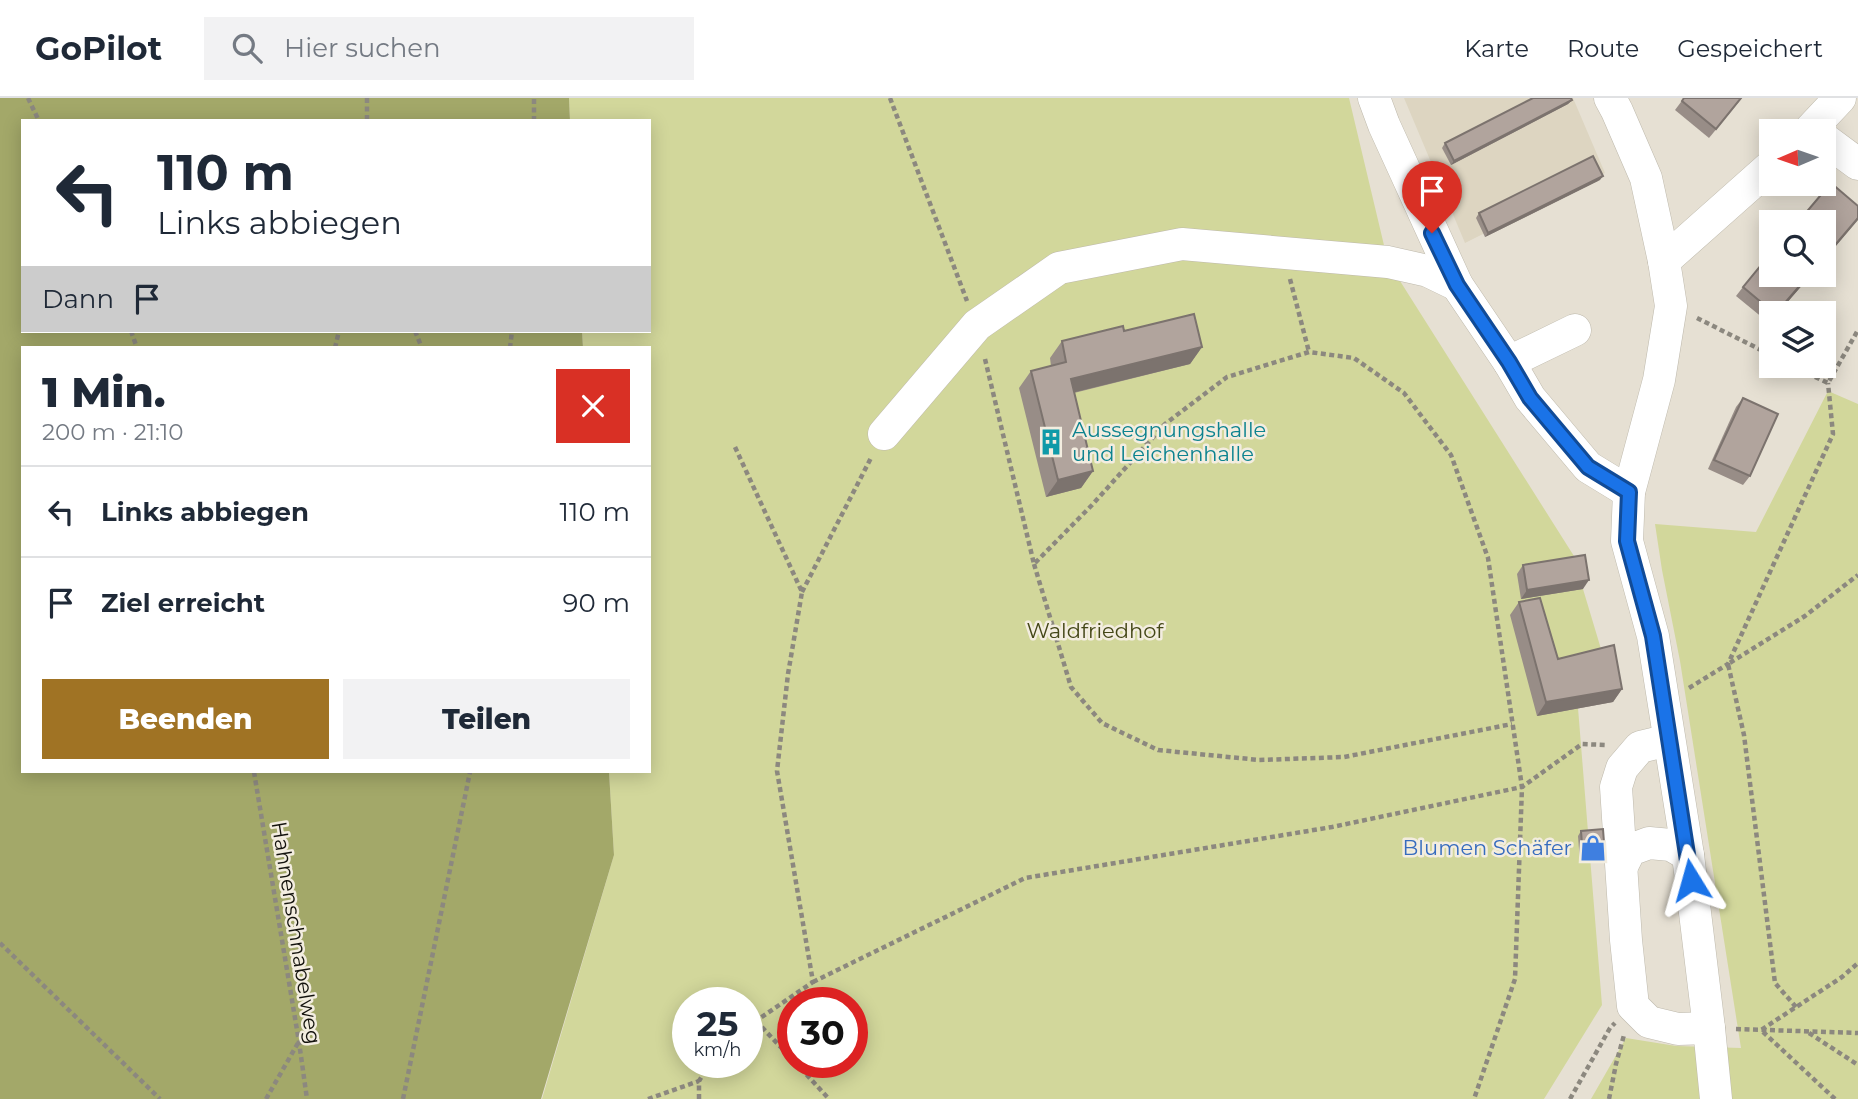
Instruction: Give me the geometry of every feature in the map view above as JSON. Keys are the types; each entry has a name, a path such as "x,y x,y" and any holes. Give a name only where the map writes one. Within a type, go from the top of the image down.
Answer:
{"street":[{"path":"1374,98 1457,285 1530,398 1588,467 1629,492"},
{"path":"1610,98 1646,178 1671,306 1659,380 1629,492 1627,541 1653,636 1664,705 1654,744 1688,855 1716,1099"},
{"path":"1824,119 1840,98"},
{"path":"1836,148 1858,164"},
{"path":"1664,261 1759,177"},
{"path":"884,434 976,325 1059,268 1182,244 1388,262 1428,271 1457,285"},
{"path":"1509,362 1575,330"},
{"path":"1654,744 1622,768 1616,787 1633,1006 1649,1022 1678,1029 1709,1028"},
{"path":"1622,866 1630,850 1649,843 1671,845 1688,855"}],"path":[{"path":"28,98 38,119"},
{"path":"367,98 367,119"},
{"path":"534,98 534,119"},
{"path":"890,98 976,325 1034,564 1071,687 1102,723 1158,750 1259,760 1344,757 1512,724"},
{"path":"1283,253 1309,352"},
{"path":"1671,306 1759,349"},
{"path":"1796,1007 1775,983 1744,735 1728,664 1833,434 1828,383 1858,330"},
{"path":"1034,564 1165,424 1227,377 1309,352 1354,358 1404,393 1451,455 1488,558 1522,787 1516,979 1474,1099"},
{"path":"1817,378 1828,383"},
{"path":"813,982 777,771 788,674 802,592 884,434"},
{"path":"735,447 802,592"},
{"path":"1664,705 1805,616 1858,575"},
{"path":"763,1016 813,982 1025,878 1332,827 1522,787 1582,744 1654,744"},
{"name":"Hahnenschnabelweg","path":"254,773 307,1099"},
{"path":"403,1099 470,773"},
{"path":"0,943 160,1099"},
{"path":"1761,1030 1842,977 1858,962"},
{"path":"1570,1099 1610,1028 1633,1006"},
{"path":"1609,1099 1633,1006"},
{"path":"763,1028 777,1043"},
{"path":"1709,1028 1858,1033"},
{"path":"1761,1030 1835,1099"},
{"path":"1807,1031 1858,1065"},
{"path":"266,1099 299,1042"},
{"path":"699,1099 701,1078"},
{"path":"810,1078 830,1099"},
{"path":"648,1099 699,1081"}],"shaded area":[{"path":"1404,98 1573,98 1605,173 1465,243"}],"green space":[{"path":"0,98 569,98 570,119 21,119 21,333 582,333 583,346 21,346 21,773 609,773 614,855 541,1099 0,1099"},
{"name":"Waldfriedhof","path":"569,98 1349,98 1388,262 1579,564 1583,589 1604,659 1578,708 1602,1005 1544,1099 542,1099 614,855 609,773 651,773 651,346 583,346 582,333 651,333 651,119 570,119"},
{"path":"1828,391 1858,404 1858,1099 1591,1099 1626,1038 1676,1046 1741,1048 1680,661 1655,524 1756,532"}],"building":[{"path":"1533,98 1572,100 1454,161 1445,143"},
{"path":"1684,98 1741,98 1716,129 1682,101"},
{"path":"1593,156 1603,176 1488,233 1479,213"},
{"path":"1836,187 1858,206 1858,218 1836,244 1836,210 1808,210 1820,196 1836,196"},
{"path":"1759,268 1759,287 1799,287 1786,301 1760,301 1743,287"},
{"path":"1194,314 1202,347 1071,379 1093,471 1058,480 1031,371 1066,362 1062,341 1123,326 1124,331"},
{"path":"1743,398 1778,414 1750,476 1714,460"},
{"path":"1585,555 1589,580 1527,590 1523,565"},
{"path":"1540,598 1558,659 1614,645 1622,689 1546,702 1519,602"},
{"path":"1603,829 1605,856 1583,857 1581,831"}],"place":[{"name":"Aussegnungshalle und Leichenhalle","path":"1051,442"},
{"name":"Blumen Schäfer","path":"1593,848"}],"route":[{"path":"1432,233 1457,285 1530,398 1588,467 1629,492 1627,541 1653,636 1691,880"}]}
